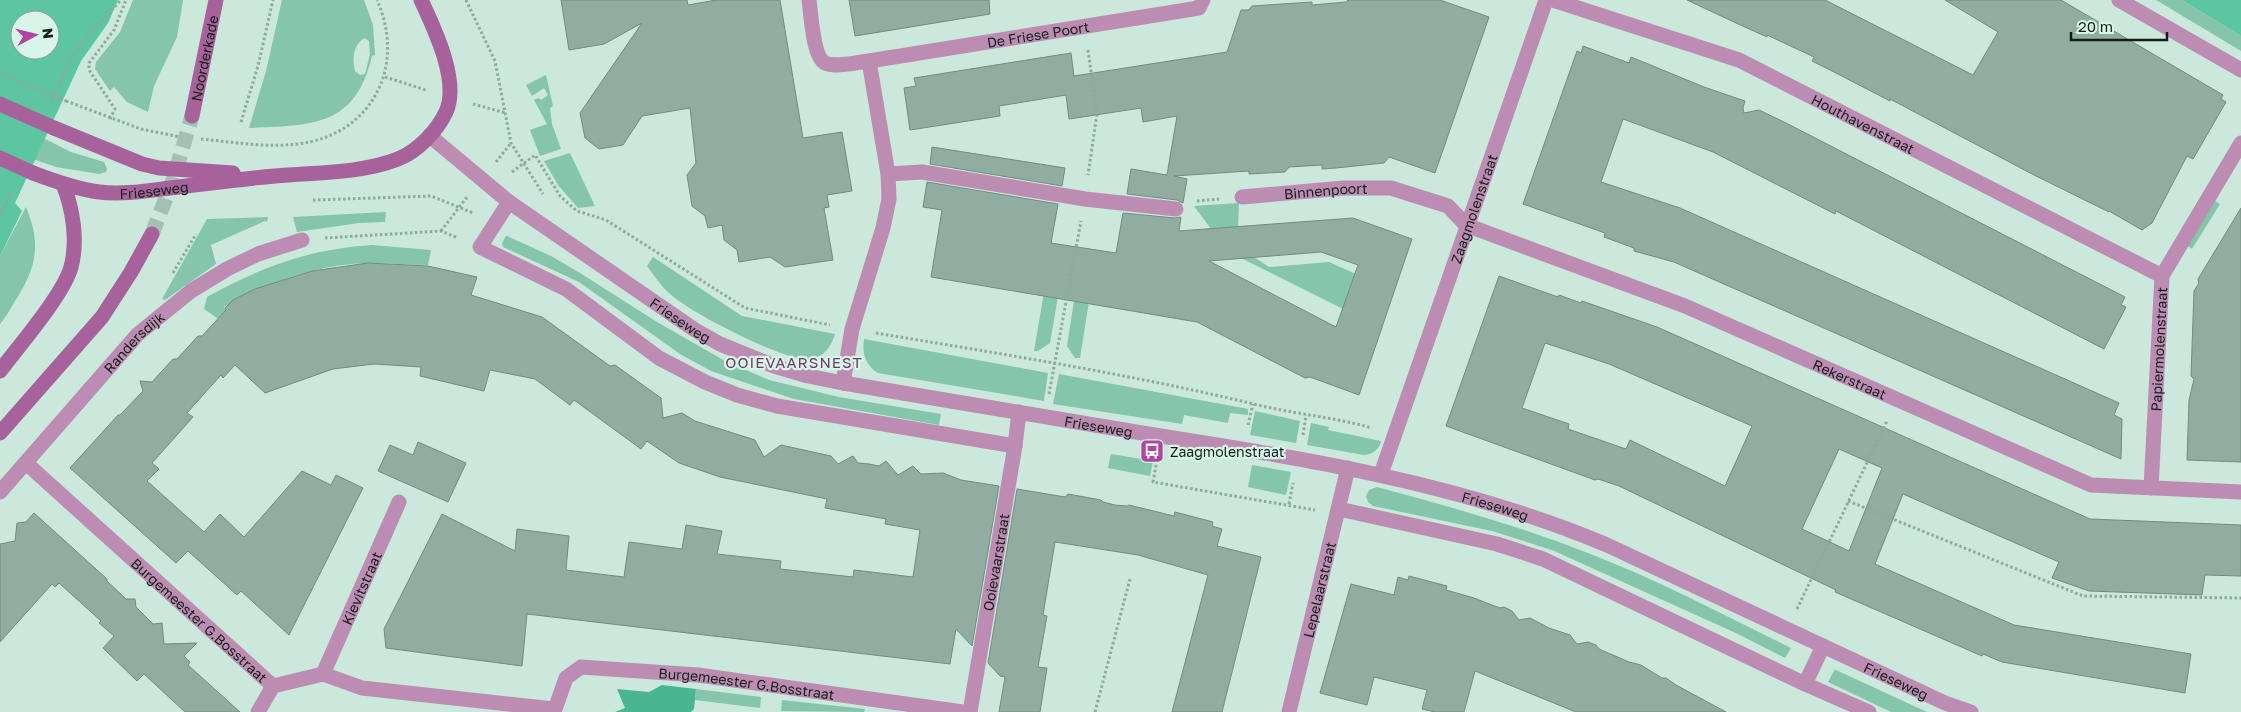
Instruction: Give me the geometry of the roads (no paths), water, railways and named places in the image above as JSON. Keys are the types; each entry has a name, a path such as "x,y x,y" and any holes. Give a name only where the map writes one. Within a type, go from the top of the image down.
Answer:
{"street":[{"name":"Noorderkade","path":"192,116 216,0"},
{"name":"Frieseweg","path":"0,158 64,184 98,192 129,193 277,176 338,172 382,164 401,158 430,136 447,110 449,82 441,46 421,0"},
{"name":"De Friese Poort","path":"809,0 817,54 825,63 836,64 868,61 1199,8 1203,0"},
{"name":"Zaagmolenstraat","path":"1381,474 1466,225 1546,0"},
{"name":"Houthavenstraat","path":"1553,0 1739,60 2162,276"},
{"path":"2120,0 2241,70"},
{"path":"844,383 852,329 883,228 889,199 888,174 868,61"},
{"name":"Frieseweg","path":"0,104 130,160 159,168 277,176"},
{"name":"Frieseweg","path":"430,136 510,202 623,281 720,344 774,366 808,376 844,383 1381,474 1511,510 1572,530 1945,703 1971,712"},
{"name":"Papiermolenstraat","path":"2151,488 2162,276 2241,143"},
{"path":"888,174 922,172 1085,199 1176,209"},
{"path":"0,371 54,297 71,268 74,253 74,231 64,184"},
{"name":"Binnenpoort","path":"1242,197 1344,188 1391,188 1448,206 1466,225"},
{"path":"510,202 480,247 566,289 659,358 705,382 737,395 777,406 1015,446"},
{"name":"Rekerstraat","path":"1466,225 1685,306 2091,485 2241,492"},
{"path":"0,433 102,317 131,272 152,234"},
{"name":"Randersdijk","path":"0,492 138,334 191,291 227,269 258,254 302,240"},
{"name":"Ooievaarstraat","path":"970,712 1015,446 1019,412"},
{"name":"Burgemeester G.Bosstraat","path":"26,463 273,686 323,674 362,688 554,711 566,678 581,667 698,675 963,712"},
{"name":"Lepelaarstraat","path":"1289,712 1348,468"},
{"name":"Kievitstraat","path":"323,674 399,502"},
{"path":"1339,510 1497,544 1543,560 1805,684 1869,712"},
{"path":"1805,684 1823,646"},
{"path":"258,712 273,686"}],"tunnel":[{"path":"152,234 173,180 192,116"}],"place":[{"name":"Zaagmolenstraat","path":"1152,451"}],"district":[{"name":"OOIEVAARSNEST","path":"794,362"}]}
